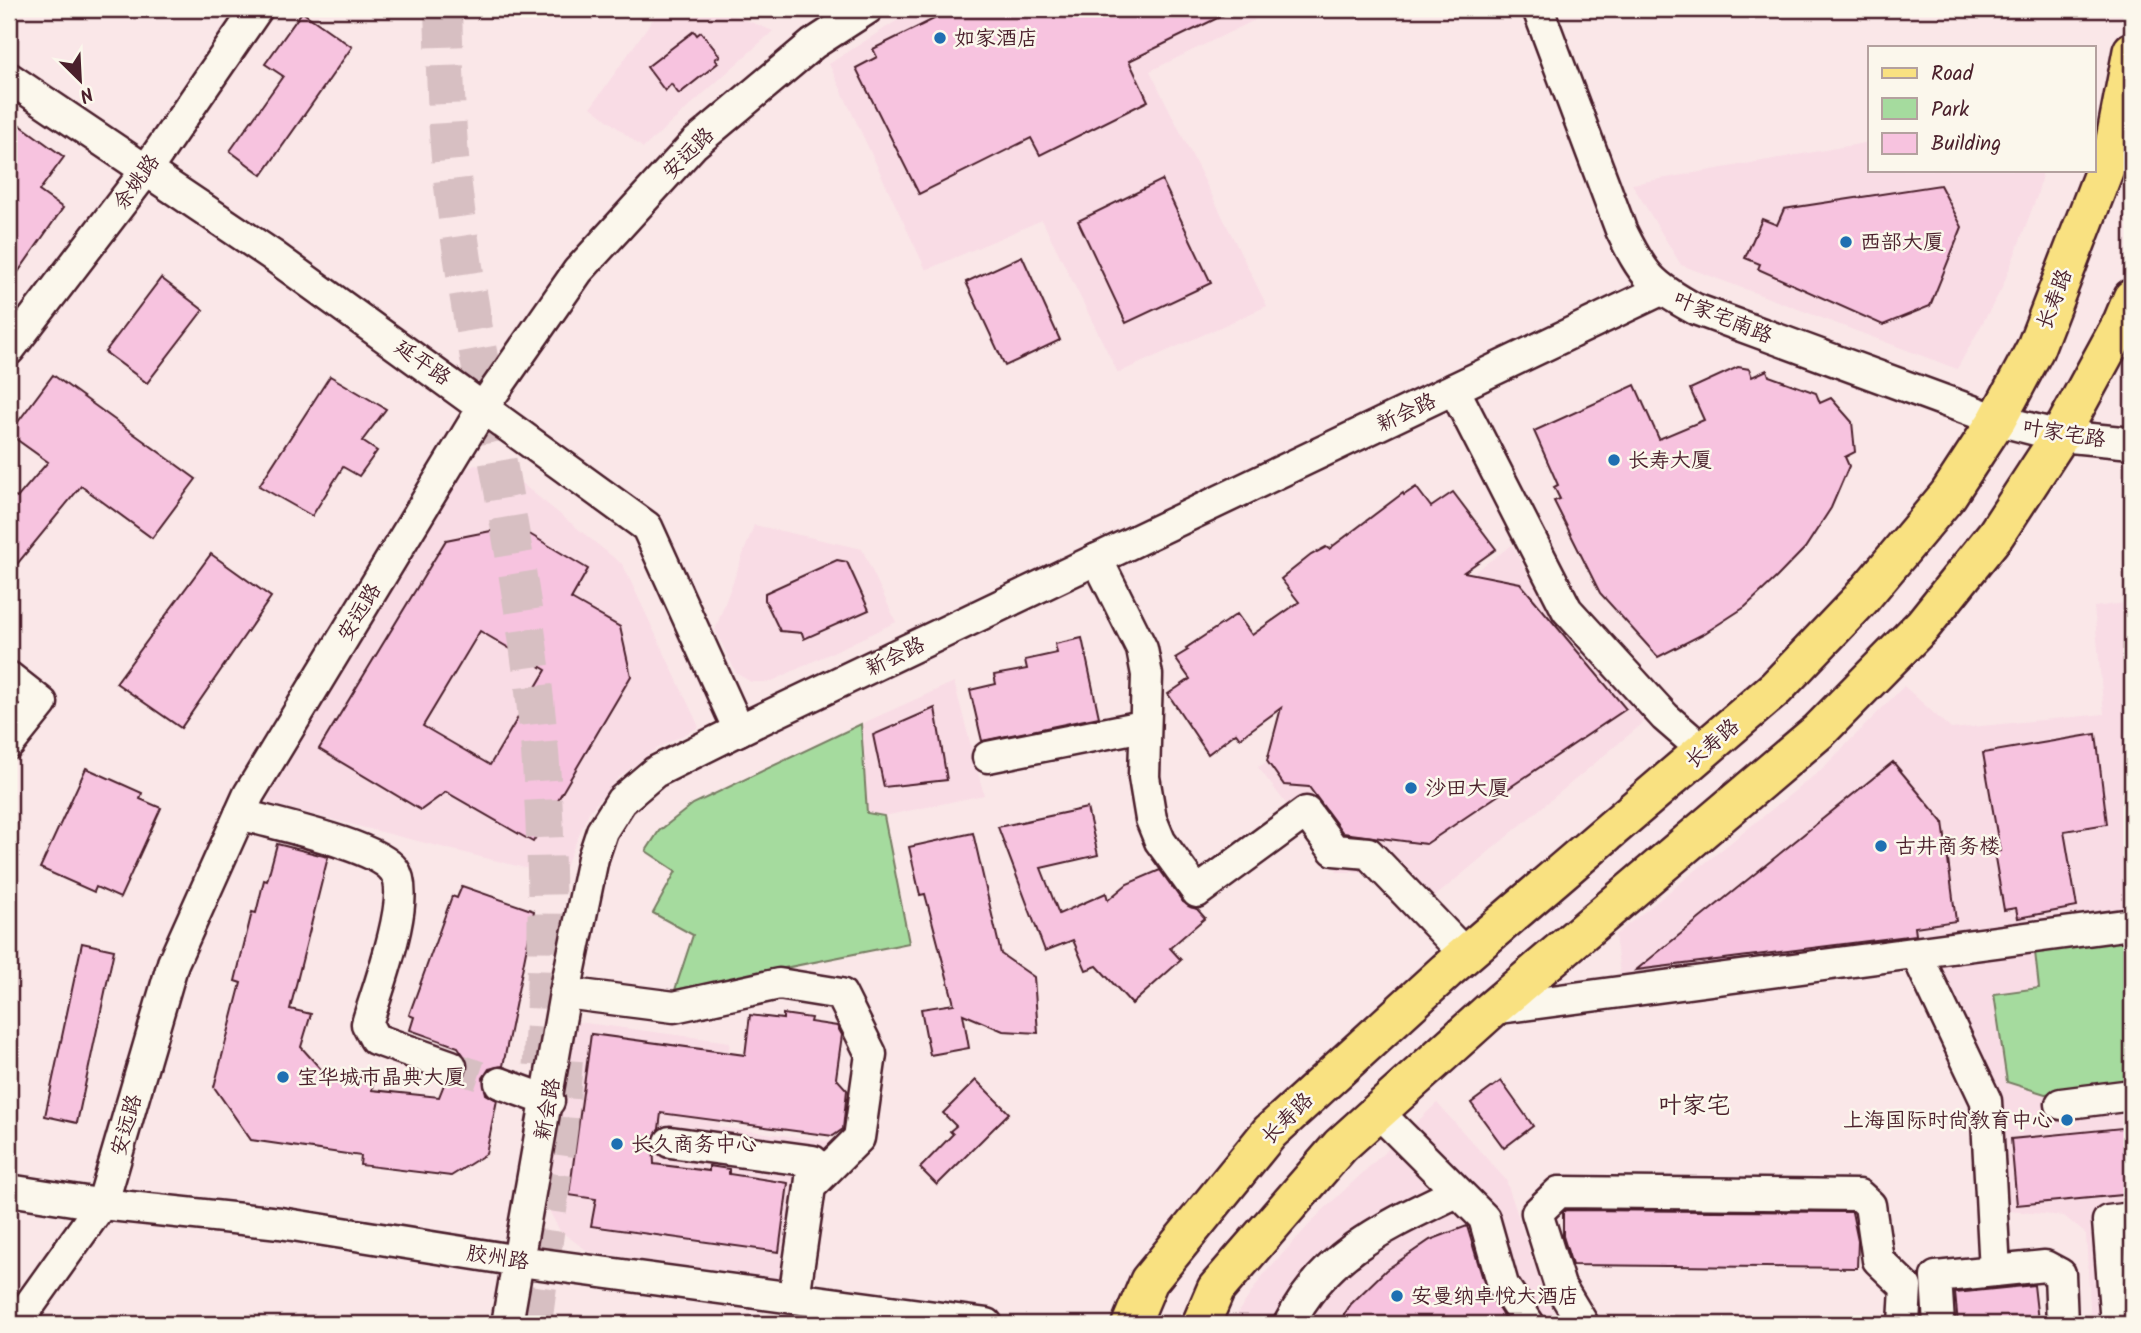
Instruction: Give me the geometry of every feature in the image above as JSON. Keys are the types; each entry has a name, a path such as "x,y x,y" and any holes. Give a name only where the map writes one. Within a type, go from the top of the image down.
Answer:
{"main road":[{"name":"长寿路","path":"1131,1324 1149,1281 1270,1132 1465,954 1776,688 1860,600 1948,495 1997,420 2035,349 2114,145 2132,51"},
{"path":"1201,1324 1216,1289 1340,1146 1492,1009 1809,740 1923,625 1996,534 2060,436 2122,322 2132,298"}],"street":[{"name":"余姚路","path":"9,350 145,172 257,9"},
{"name":"安远路","path":"16,1324 103,1202 173,963 249,794 484,406 578,271 694,144 813,44 867,9"},
{"name":"叶家宅南路","path":"1538,9 1621,230 1637,262 1661,290 1695,309 1997,420"},
{"name":"延平路","path":"9,78 272,255 484,406 647,527 739,730"},
{"name":"新会路","path":"507,1324 549,1101 565,993 593,858 602,831 621,801 655,772 739,730 1661,290"},
{"path":"1454,389 1567,610 1665,718 1703,751"},
{"name":"叶家宅路","path":"1997,420 2060,436 2132,443"},
{"path":"1097,559 1142,649 1147,675 1143,726 1144,777 1151,819 1160,841 1197,892 1306,812 1334,850 1368,853 1465,954"},
{"path":"9,677 42,703 9,744"},
{"path":"988,757 1143,726"},
{"path":"240,814 377,855 395,871 400,891 398,915 367,1024 375,1039 451,1066"},
{"path":"1492,1009 2132,924"},
{"path":"1916,953 1986,1101 1995,1271"},
{"path":"565,993 674,1007 779,984 841,994 871,1054 859,1138 810,1187"},
{"path":"500,1083 549,1101"},
{"path":"2061,1104 2132,1095"},
{"path":"1378,1112 1484,1218 1503,1285 1529,1324"},
{"path":"670,1142 813,1161 794,1298"},
{"name":"胶州路","path":"9,1191 280,1223 519,1261 987,1324"},
{"path":"1289,1324 1301,1300 1357,1243 1457,1192"},
{"path":"1583,1324 1560,1286 1537,1213 1559,1192 1858,1195 1870,1205 1878,1260 1906,1286 1904,1324"},
{"path":"2116,1324 2108,1221 2132,1218"},
{"path":"1939,1324 1936,1277 2045,1266 2060,1275 2062,1324"}],"shaded area":[{"path":"660,9 719,9 773,31 643,148 591,107"},
{"path":"915,9 1250,9 1255,20 1150,71 1267,306 1118,373 1042,220 926,270 829,64"},
{"path":"1868,142 1868,172 2043,172 2037,196 2002,288 1957,369 1681,265 1632,184"},
{"path":"475,465 505,470 623,565 699,727 656,749 618,778 589,812 561,877 266,803 289,753 460,472"},
{"path":"754,525 862,549 896,622 770,682 751,682 736,673 715,630"},
{"path":"1512,545 1528,575 1649,718 1407,920 1363,872 1338,872 1258,767 1268,761 1281,710"},
{"path":"2132,602 2132,913 1621,981 1615,935 1821,770 1904,686 1951,729 2104,714 2094,607"},
{"path":"954,682 984,795 884,816 867,814 861,724"},
{"name":"上海国际时尚教育中心","path":"2132,940 2132,1324 2091,1324 2086,1234 2064,1216 2009,1211 2003,1140 2003,1099 1939,965"},
{"path":"578,1022 730,1042 719,1127 835,1142 812,1285 589,1252 560,1231 544,1201"},
{"path":"1437,1103 1506,1180 1547,1302 1561,1324 1230,1324 1264,1274 1319,1214"}],"green space":[{"path":"861,724 867,813 884,816 909,943 675,990 693,935 653,913 676,871 646,851 659,831 693,804"},
{"path":"2132,942 2132,1084 2045,1094 2007,1082 1994,994 2039,988 2035,952"}],"building":[{"path":"954,9 1236,9 1129,61 1148,101 1040,155 1031,138 919,194 856,68 877,57 873,49"},
{"path":"302,12 352,47 262,175 230,151 283,76 265,64"},
{"path":"694,31 697,35 701,32 720,56 715,59 718,63 679,94 671,84 665,91 647,67"},
{"path":"9,117 64,157 39,191 63,208 9,285"},
{"path":"1162,180 1211,283 1126,323 1078,221"},
{"name":"西部大厦","path":"1940,185 1962,227 1930,306 1883,325 1758,269 1760,264 1745,258 1762,219 1777,225 1784,209"},
{"path":"1022,256 1060,340 1005,366 966,282"},
{"path":"161,278 203,310 147,383 105,352"},
{"path":"1738,367 1749,369 1752,377 1767,370 1769,376 1816,393 1820,403 1831,398 1852,422 1855,452 1845,457 1849,466 1831,508 1805,548 1745,607 1705,633 1658,657 1600,593 1554,501 1560,499 1554,487 1558,485 1534,431 1635,385 1659,439 1704,420 1690,389"},
{"path":"53,375 196,479 152,538 81,486 9,574 9,493 17,498 48,462 9,434"},
{"path":"330,376 386,409 362,441 377,451 359,476 343,467 312,516 259,486"},
{"path":"1416,487 1431,507 1453,492 1496,549 1464,572 1520,583 1626,709 1426,844 1343,833 1309,787 1284,785 1267,761 1281,708 1240,738 1236,733 1208,754 1168,694 1190,679 1175,658 1188,650 1186,648 1237,614 1252,635 1299,602 1281,579 1311,555 1326,547 1329,549 1403,493 1404,495"},
{"path":"516,526 588,569 571,599 620,627 631,676 533,842 446,792 421,810 319,749 446,540","holes":["480,631 546,670 490,765 423,726"]},
{"path":"211,554 271,597 181,728 116,683"},
{"path":"837,560 847,562 869,610 804,639 802,633 780,631 765,600 765,593"},
{"path":"1082,638 1099,717 982,741 970,690 996,684 994,675 1027,669 1025,660 1057,653 1055,644"},
{"path":"935,708 947,780 884,787 873,735"},
{"path":"2096,734 2107,824 2064,831 2077,907 2018,918 2016,908 2004,910 1994,852 2000,851 1983,753"},
{"path":"1893,762 1943,822 1956,921 1915,927 1916,935 1636,970"},
{"path":"86,768 142,793 140,799 161,808 120,898 96,887 94,892 40,868"},
{"path":"1087,808 1098,855 1041,868 1059,914 1106,893 1108,900 1127,884 1160,870 1183,902 1197,909 1205,918 1170,948 1181,960 1132,1004 1097,966 1086,970 1073,940 1045,951 998,827"},
{"path":"973,833 1001,954 1034,977 1038,1033 1003,1031 963,1014 969,1048 930,1055 921,1009 954,1004 925,894 920,895 909,847"},
{"path":"277,844 328,857 290,1009 311,1014 301,1047 326,1075 373,1079 372,1090 439,1097 445,1082 455,1083 467,1072 468,1062 458,1047 410,1030 414,1017 409,1015 452,896 457,898 462,886 534,911 503,1066 489,1069 483,1078 486,1094 497,1100 486,1154 451,1176 360,1165 361,1156 251,1140 214,1087 241,983 235,981 252,912 256,913"},
{"path":"82,943 114,950 77,1123 45,1116"},
{"name":"长久商务中心","path":"783,1014 811,1018 810,1022 837,1026 842,1035 836,1078 847,1090 843,1129 833,1136 661,1113 659,1129 653,1140 654,1164 709,1171 709,1166 729,1169 729,1174 788,1183 779,1252 591,1226 596,1199 569,1195 591,1034 745,1055 750,1015 783,1019"},
{"path":"976,1080 1009,1113 937,1185 920,1168 953,1134 950,1131 956,1126 943,1113"},
{"path":"1501,1081 1533,1126 1504,1148 1471,1103"},
{"path":"2132,1127 2132,1194 2017,1205 2011,1139"},
{"path":"1563,1212 1852,1212 1858,1241 1857,1268 1572,1265 1563,1236"},
{"path":"1467,1226 1486,1289 1508,1324 1338,1324 1351,1304 1386,1270 1430,1240"},
{"path":"2034,1285 2038,1321 2019,1324 1958,1324 1955,1293"}],"tunnel":[{"path":"443,9 447,120 453,186 469,301 528,644 540,751 547,912 541,1074"},
{"path":"533,1324 559,1127 564,1059"},
{"path":"451,1066 500,1083"}],"place":[{"name":"如家酒店","path":"940,38"},
{"name":"西部大厦","path":"1846,242"},
{"name":"长寿大厦","path":"1614,460"},
{"name":"沙田大厦","path":"1411,788"},
{"name":"古井商务楼","path":"1881,846"},
{"name":"宝华城市晶典大厦","path":"283,1077"},
{"name":"上海国际时尚教育中心","path":"2067,1120"},
{"name":"长久商务中心","path":"617,1144"},
{"name":"安曼纳卓悦大酒店","path":"1397,1296"}],"district":[{"name":"叶家宅","path":"1694,1105"}]}
